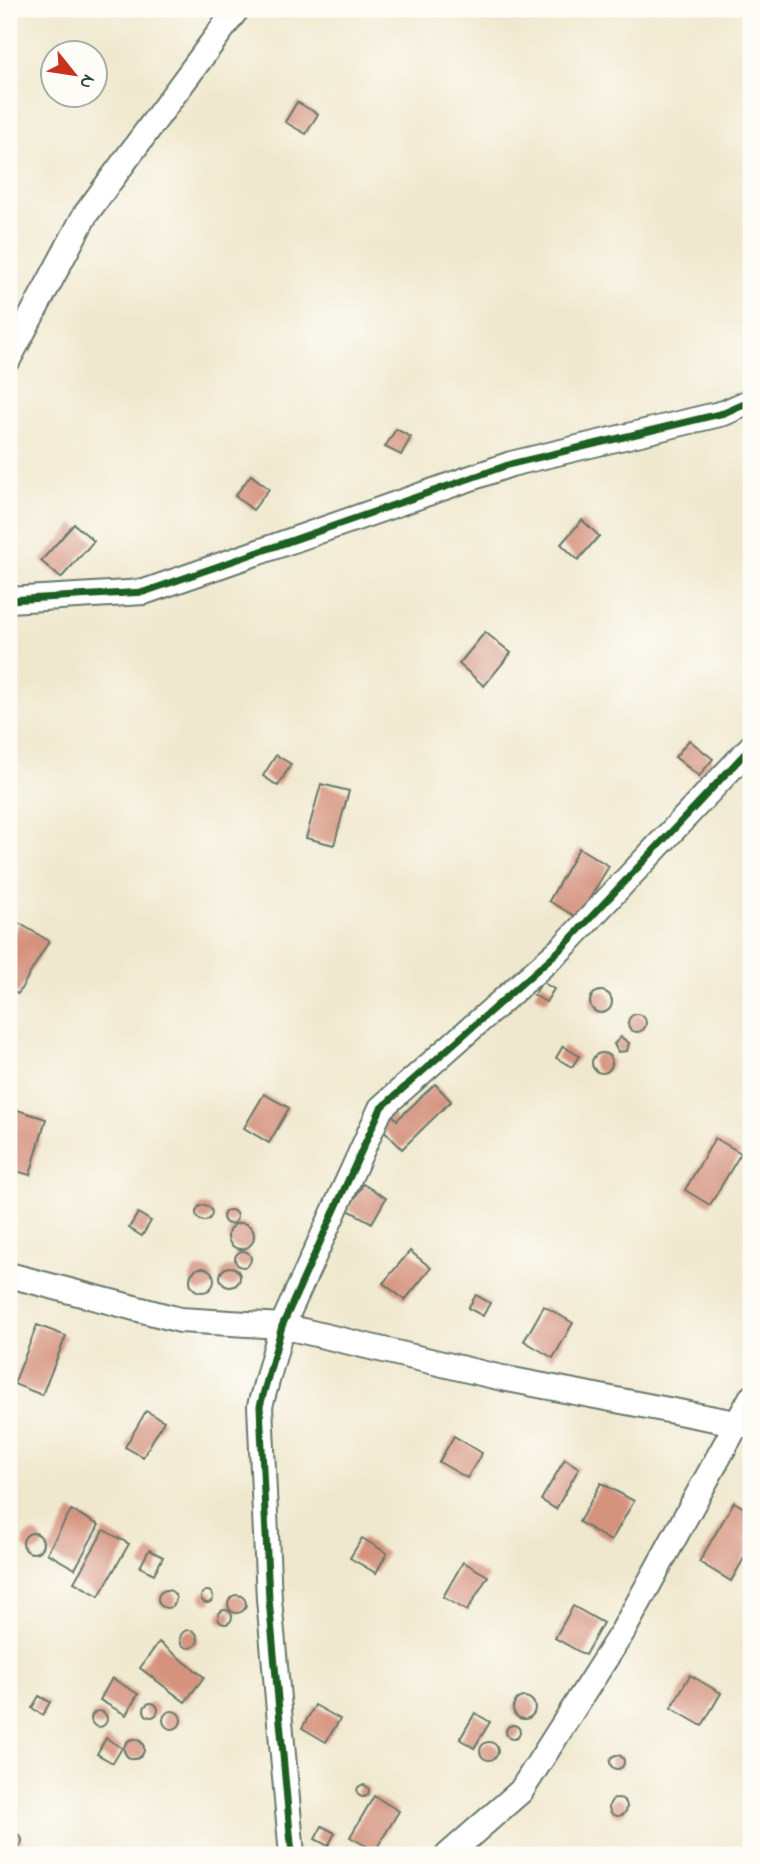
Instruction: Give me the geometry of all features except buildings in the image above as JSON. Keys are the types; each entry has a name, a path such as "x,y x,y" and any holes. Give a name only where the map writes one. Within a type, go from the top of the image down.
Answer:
{"street":[{"path":"9,358 85,215 237,9"},
{"path":"9,600 144,593 511,464 724,413 751,401"},
{"path":"292,1855 269,1599 260,1406 282,1326 381,1108 562,948 751,747"},
{"path":"9,1275 180,1320 282,1326 502,1378 744,1424"},
{"path":"448,1855 521,1791 623,1631 744,1424 751,1398"}],"cycle path":[{"path":"9,600 144,592 511,464 724,413 751,401"},
{"path":"292,1855 269,1599 260,1406 282,1326 381,1108 562,948 751,747"}]}
